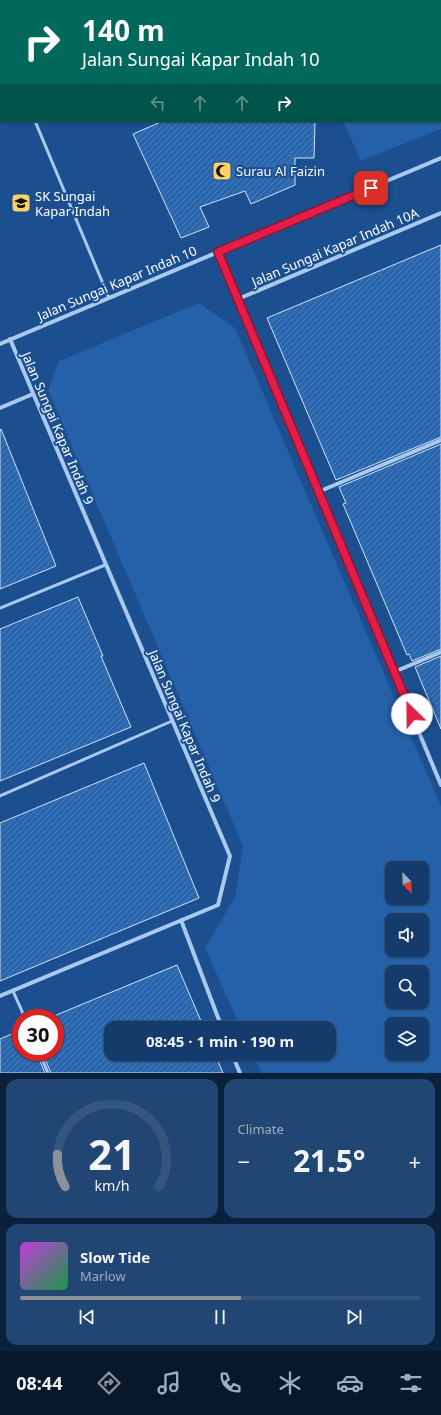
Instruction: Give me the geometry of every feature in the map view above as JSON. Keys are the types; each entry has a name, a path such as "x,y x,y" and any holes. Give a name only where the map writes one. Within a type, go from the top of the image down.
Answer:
{"street":[{"name":"Jalan Sungai Kapar Indah 10","path":"0,344 441,158"},
{"name":"Jalan Sungai Kapar Indah 10A","path":"238,299 441,214"},
{"path":"218,252 441,785"},
{"name":"Jalan Sungai Kapar Indah 9","path":"0,996 218,905 230,856 10,340"},
{"path":"0,408 33,394"},
{"path":"318,492 441,440"},
{"path":"394,672 441,652"},
{"path":"181,920 219,1021"},
{"path":"235,1061 240,1073"}],"lane":[{"path":"35,122 109,298"},
{"path":"0,608 105,565"},
{"path":"0,796 172,721"},
{"path":"13,991 21,1009"},
{"path":"43,1061 48,1073"}],"shaded area":[{"path":"343,122 441,122 441,129 361,161"},
{"path":"199,303 235,328 441,806 441,1073 261,1073 256,1061 336,1061 336,1021 238,1021 205,948 235,897 243,846 48,390 59,361"}],"building":[{"name":"Surau Al Faizin","path":"161,122 315,122 314,158 295,158 295,185 251,204 245,191 200,207 209,227 181,238 133,134"},
{"path":"441,245 441,437 336,480 267,318"},
{"path":"1,429 56,566 0,589 0,430"},
{"path":"441,444 441,649 412,661 409,654 407,655 343,504 346,503 339,487"},
{"path":"78,597 131,727 0,781 0,629"},
{"path":"441,656 441,729 415,667"},
{"path":"144,763 199,898 0,981 0,823"},
{"path":"177,965 201,1021 104,1021 104,1061 218,1061 223,1073 51,1073 46,1061 64,1061 64,1012"},
{"path":"12,1034 12,1061 40,1061 45,1073 0,1073 0,1039"}],"place":[{"name":"Surau Al Faizin","path":"222,171"},
{"name":"SK Sungai Kapar Indah","path":"21,203"}],"route":[{"path":"371,188 218,252 412,714"}]}
